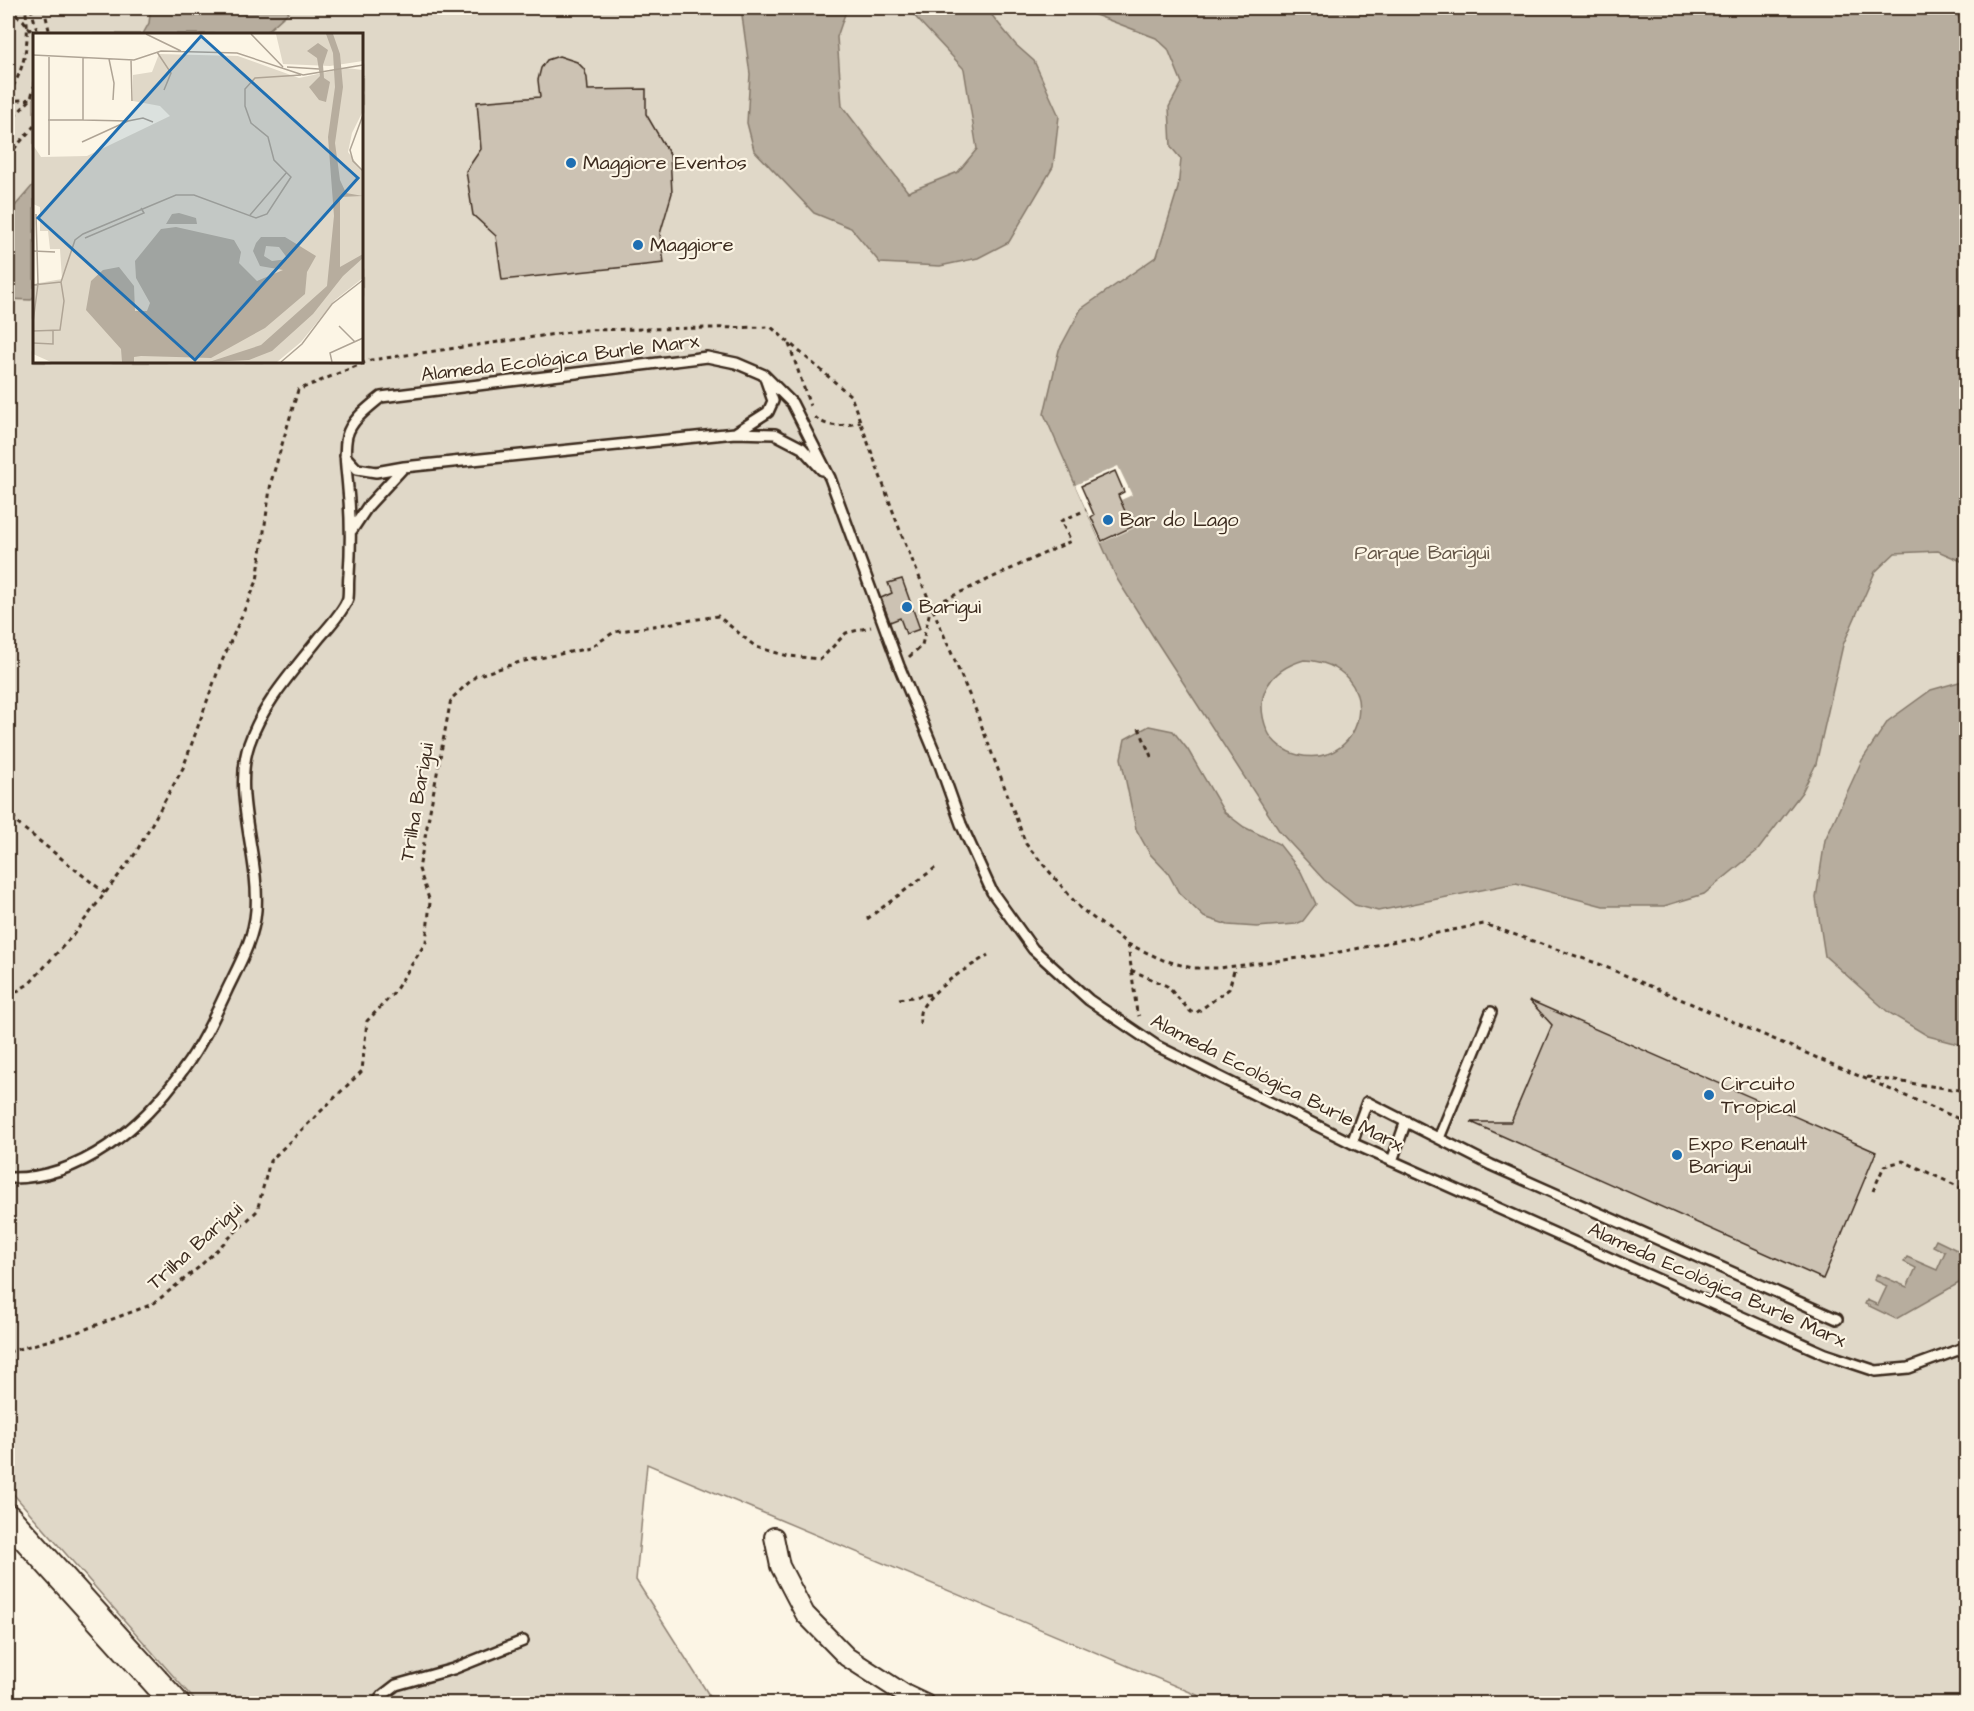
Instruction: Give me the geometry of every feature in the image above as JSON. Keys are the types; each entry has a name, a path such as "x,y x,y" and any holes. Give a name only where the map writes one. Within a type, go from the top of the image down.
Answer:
{"main road":[{"path":"8,1518 176,1704"}],"street":[{"path":"774,1537 780,1566 805,1614 847,1657 909,1699 925,1704"}],"lane":[{"name":"Alameda Ecológica Burle Marx","path":"8,1178 50,1174 77,1164 109,1145 137,1124 184,1070 212,1022 248,944 256,910 256,892 244,767 249,744 276,693 347,600 352,530 345,456 347,435 360,414 381,397 707,357 736,363 764,375 792,403 830,478 899,666 940,765 961,824 992,892 1033,949 1089,1000 1157,1046 1353,1143 1825,1354 1876,1371 1909,1368 1966,1347"},
{"path":"735,433 768,412 773,401 764,375"},
{"name":"Alameda Ecológica Burle Marx","path":"352,530 368,506 404,468 735,433 775,434 802,448 830,478"},
{"path":"345,456 357,470 376,472 404,468"},
{"path":"1439,1138 1491,1012"},
{"path":"1353,1143 1367,1102 1491,1165 1837,1319"},
{"path":"1392,1161 1406,1121"},
{"path":"376,1704 396,1685 453,1669 523,1641"}],"path":[{"path":"8,94 19,75 25,51 28,27 25,8"},
{"path":"31,8 36,33"},
{"path":"44,8 50,33"},
{"path":"8,10 23,20 34,33"},
{"path":"8,101 33,99"},
{"path":"8,123 33,99"},
{"path":"8,156 33,127"},
{"path":"8,997 30,983 73,935 135,854 183,768 219,668 257,581 271,482 298,390 371,360 584,330 771,327 851,396 902,537 976,711 1026,844 1080,909 1128,944 1163,960 1192,968 1219,968 1324,955 1484,924 1599,964 1966,1122"},
{"path":"789,342 812,412 817,419 826,425 836,426 861,422"},
{"path":"931,606 1071,541 1061,521 1086,510"},
{"path":"899,666 922,645 931,606"},
{"name":"Trilha Barigui","path":"8,1352 75,1333 153,1304 198,1268 257,1211 270,1161 362,1071 367,1021 393,994 426,942 430,902 419,869 431,801 451,699 476,676 520,662 590,648 614,632 718,616 756,647 789,656 821,659 846,633 877,626 883,622"},
{"path":"1139,728 1153,761"},
{"path":"8,808 18,824 105,893"},
{"path":"867,919 934,868"},
{"path":"1128,944 1137,1012 1157,1046"},
{"path":"920,1024 920,1011 934,994 988,955"},
{"path":"1131,970 1167,987 1191,1012 1196,1013 1229,989 1235,966"},
{"path":"899,999 934,994"},
{"path":"1860,1076 1966,1091"},
{"path":"1873,1191 1884,1166 1904,1161 1966,1191"}],"green space":[{"name":"Parque Barigui","path":"8,8 1966,8 1966,1691 1953,1704 1216,1703 647,1464 636,1580 714,1703 197,1703 8,1488"}],"shaded area":[{"path":"151,8 188,8 210,11 215,8 293,8 265,33 144,33 149,23"},
{"path":"741,8 847,8 837,37 842,106 908,192 958,172 977,149 964,69 907,8 986,8 1016,45 1034,61 1059,116 1053,167 1009,242 978,258 940,266 880,263 851,228 814,213 754,150 747,123 750,74"},
{"path":"1077,8 1952,8 1966,28 1966,563 1938,551 1895,553 1875,572 1843,645 1816,764 1802,792 1758,850 1704,894 1664,906 1603,906 1516,883 1378,911 1355,905 1324,880 1280,832 1153,636 1117,579 1044,414 1059,350 1081,309 1157,256 1178,188 1181,159 1171,147 1169,107 1182,83 1168,49 1156,38","holes":["1304,660 1330,666 1348,679 1357,696 1358,715 1353,733 1340,747 1322,755 1298,755 1288,752 1267,730 1262,706 1267,686 1282,670"]},
{"path":"33,185 33,297 31,300 8,299 8,214"},
{"path":"1966,680 1966,1046 1928,1036 1888,1012 1825,956 1816,898 1825,840 1862,760 1888,721 1931,690"},
{"path":"1149,726 1173,731 1188,750 1224,812 1244,827 1279,844 1301,872 1316,904 1303,921 1296,924 1257,927 1228,925 1204,917 1179,893 1168,873 1150,854 1136,829 1121,758 1125,739"},
{"path":"1936,1240 1965,1254 1966,1252 1966,1279 1896,1319 1865,1304 1867,1300 1878,1305 1887,1286 1874,1280 1877,1274 1907,1287 1916,1268 1904,1262 1907,1257 1937,1270 1945,1252 1933,1246"}],"pier":[{"path":"1118,466 1132,495 1121,500 1134,528 1101,543 1075,485"}],"building":[{"name":"Maggiore Eventos","path":"559,56 577,62 584,69 588,90 646,89 646,114 670,155 672,193 660,234 664,263 502,280 496,236 473,215 466,171 481,149 477,102 540,97 538,80 541,68 547,60"},
{"path":"1115,471 1124,492 1118,495 1132,527 1102,541 1091,517 1094,515 1081,486"},
{"path":"902,579 920,629 906,634 900,618 890,622 881,598 892,593 888,583"},
{"path":"1529,1000 1876,1152 1823,1279 1471,1122 1511,1122 1552,1025"}],"place":[{"name":"Maggiore Eventos","path":"571,163"},
{"name":"Maggiore","path":"638,245"},
{"name":"Bar do Lago","path":"1108,520"},
{"name":"Barigui","path":"907,607"},
{"name":"Circuito Tropical","path":"1709,1095"},
{"name":"Expo Renault Barigui","path":"1677,1155"}]}
